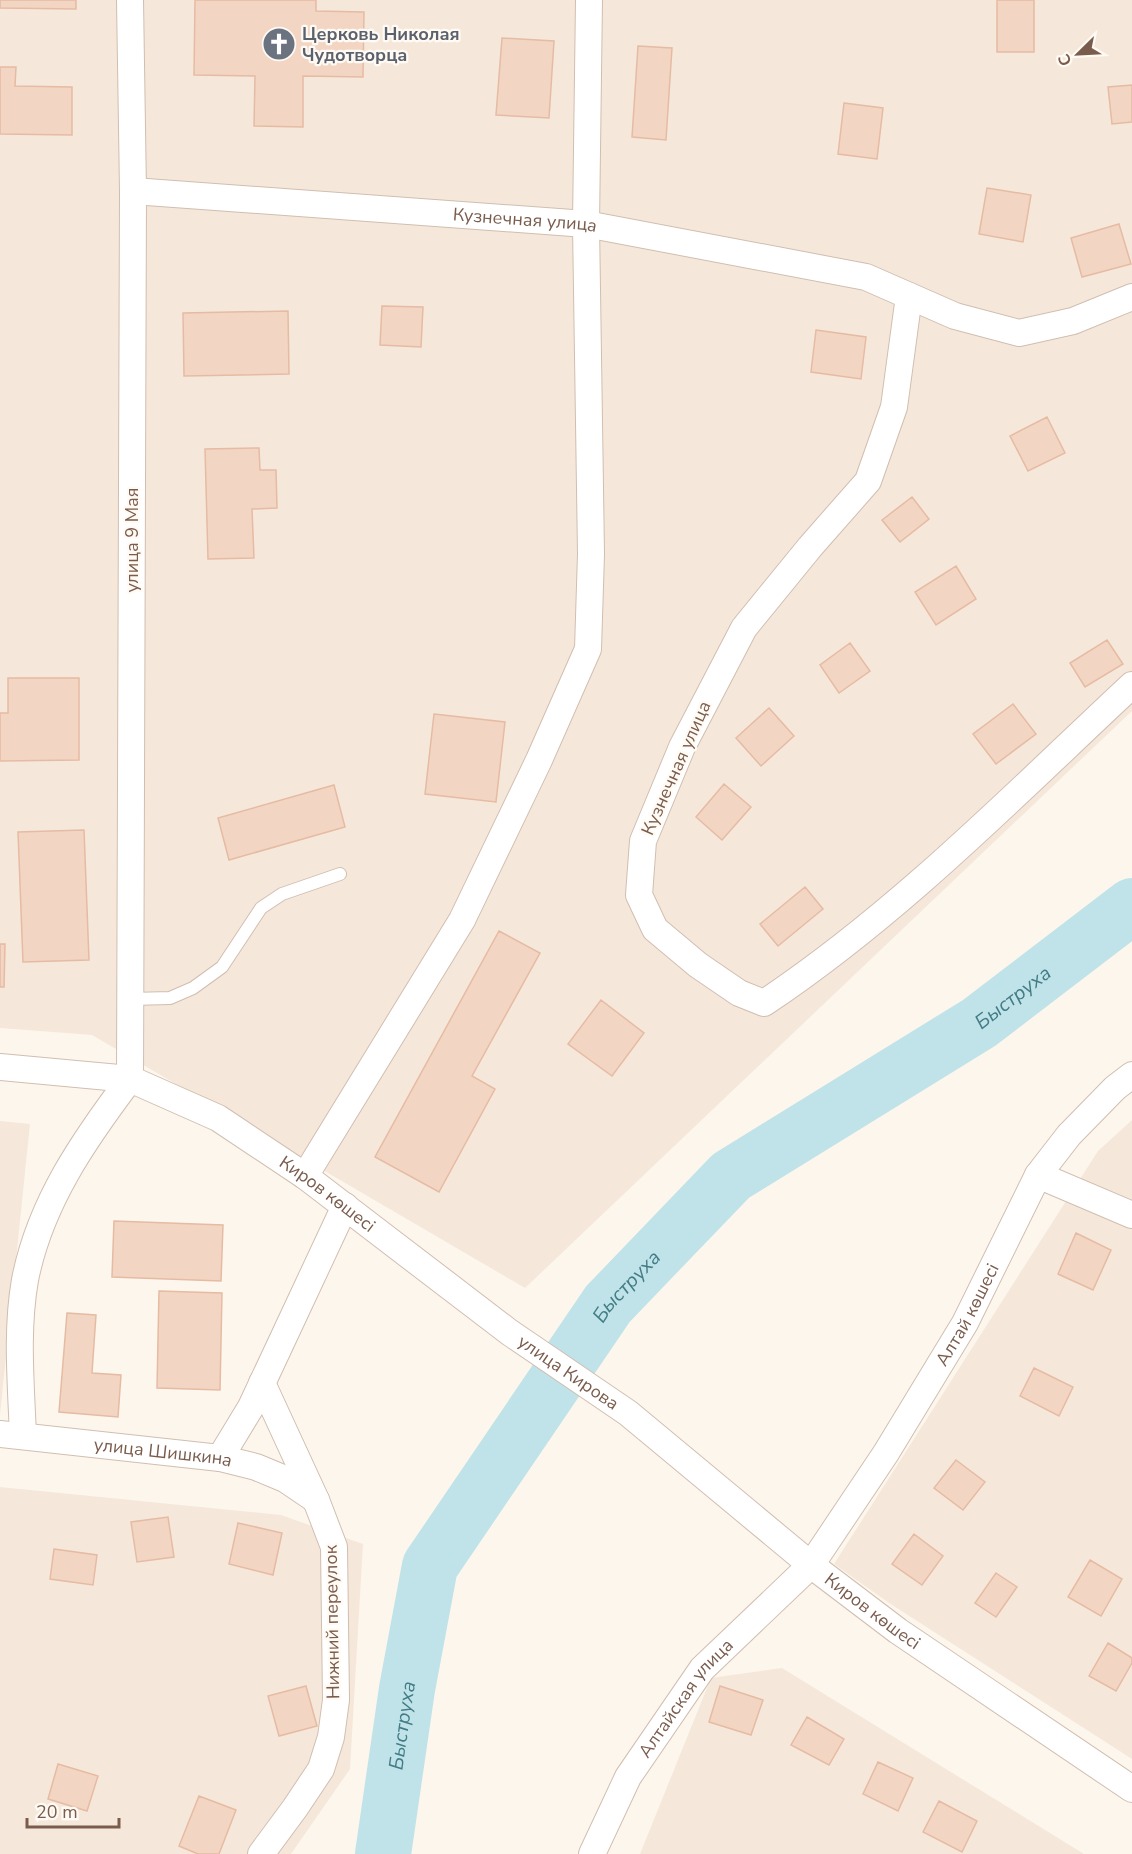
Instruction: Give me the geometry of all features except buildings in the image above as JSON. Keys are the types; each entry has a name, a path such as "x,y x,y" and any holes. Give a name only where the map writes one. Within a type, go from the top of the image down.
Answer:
{"street":[{"name":"улица 9 Мая","path":"130,0 134,191 130,1079"},
{"path":"305,1176 462,920 539,760 588,649 591,554 586,224 589,0"},
{"name":"Кузнечная улица","path":"134,191 586,224 866,277 955,316 1019,333 1073,321 1132,297"},
{"name":"Кузнечная улица","path":"909,296 894,407 868,481 744,628 682,747 643,841 639,895 655,929 698,965 739,993 764,1003 800,979 932,872 1132,685"},
{"path":"0,1067 130,1079"},
{"name":"Алтай көшесі","path":"811,1565 886,1453 965,1323 1038,1175 1069,1135 1115,1088 1132,1075"},
{"path":"11,1435 25,1281 40,1226 62,1178 130,1079"},
{"name":"Киров көшесі","path":"130,1079 218,1118 305,1176 509,1332"},
{"path":"1038,1175 1132,1215"},
{"path":"220,1458 262,1383 345,1206"},
{"name":"улица Кирова","path":"509,1332 628,1413"},
{"name":"Нижний переулок","path":"261,1854 321,1769 331,1737 336,1700 334,1547 316,1500 262,1383"},
{"name":"Киров көшесі","path":"628,1413 811,1565 898,1631 1132,1789"},
{"name":"улица Шишкина","path":"11,1435 220,1458 256,1467 285,1479 316,1500"},
{"name":"Алтайская улица","path":"592,1854 628,1777 702,1670 811,1565"}],"lane":[{"path":"130,999 170,998 193,988 222,967 261,908 282,894 340,874"}],"shaded area":[{"path":"0,0 1132,0 1132,711 525,1288 92,1035 0,1028"},
{"path":"1132,1120 1132,1759 889,1603 834,1564 1098,1151"},
{"path":"0,1121 30,1124 0,1415"},
{"path":"0,1487 281,1515 363,1544 350,1769 291,1854 0,1854"},
{"path":"782,1668 1084,1854 640,1854 711,1678"}],"waterway":[{"name":"Быструха","path":"383,1854 407,1689 430,1566 608,1304 731,1176 979,1023 1132,906"}],"place":[{"name":"Церковь Николая Чудотворца","path":"279,44"}]}
